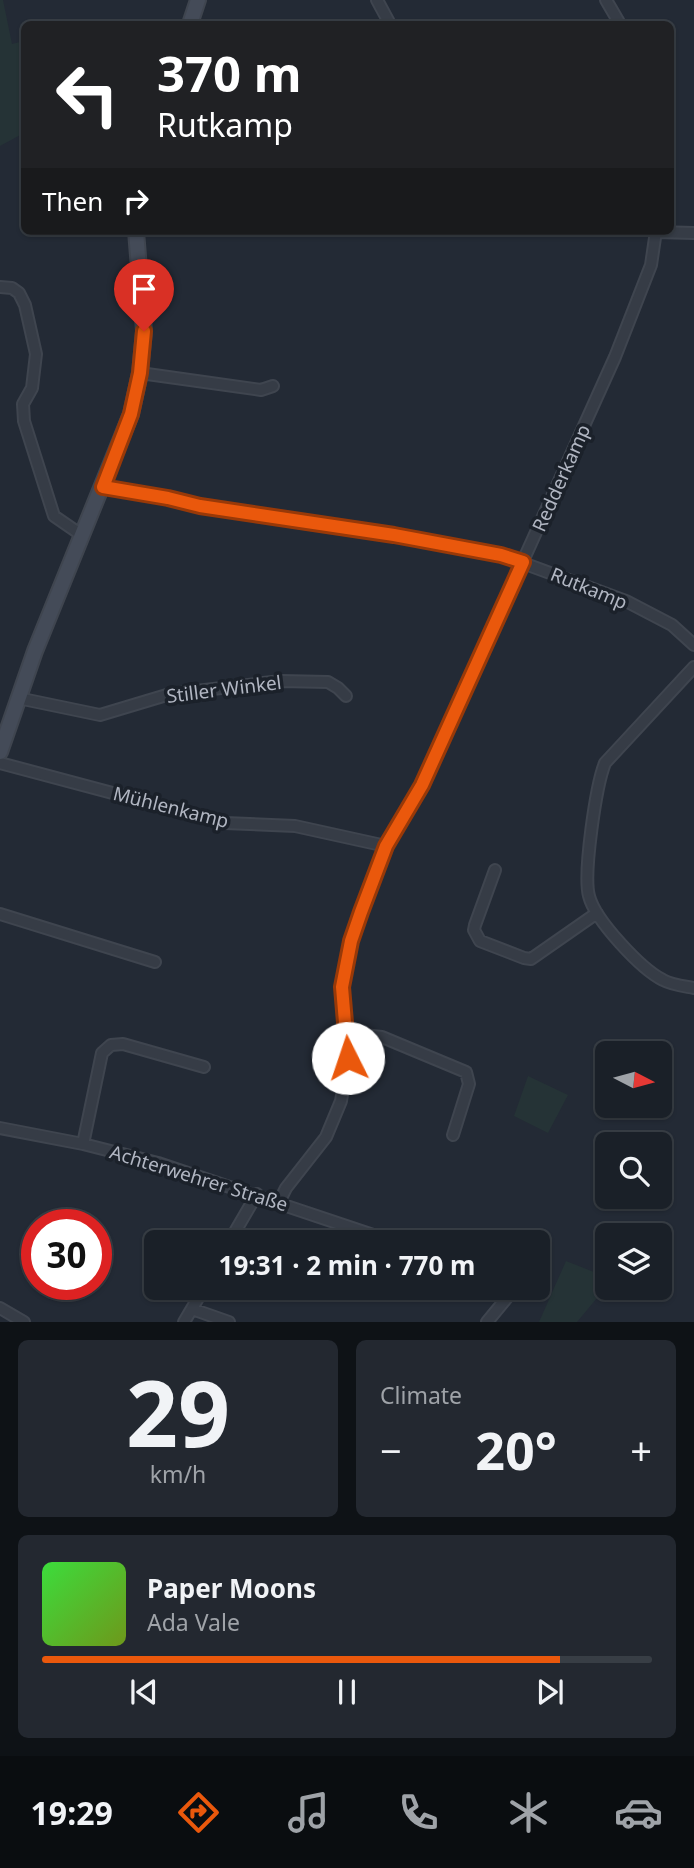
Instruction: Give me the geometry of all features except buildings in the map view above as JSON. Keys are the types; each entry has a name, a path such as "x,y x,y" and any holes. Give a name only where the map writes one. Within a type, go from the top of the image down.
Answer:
{"street":[{"path":"192,21 198,0"},
{"path":"377,0 388,21"},
{"path":"606,0 618,21"},
{"path":"674,232 694,233"},
{"path":"0,751 18,698 131,414 140,373 144,331 136,235"},
{"name":"Redderkamp","path":"279,1202 285,1188 318,1147 335,1120 345,1085 348,1058 342,987 351,941 386,846 427,775 615,357 651,265 656,235"},
{"path":"0,287 12,288 19,293 25,305 36,354 32,388 23,404 23,421 54,516 83,536"},
{"path":"140,373 261,390 273,386"},
{"name":"Rutkamp","path":"103,487 212,508 394,535 501,555 626,601 671,625 694,645"},
{"path":"694,667 618,748 602,772 598,783 587,879 589,897 597,913 645,970 666,982 694,988"},
{"name":"Stiller Winkel","path":"18,698 100,715 170,694 281,681 328,682 346,696"},
{"name":"Mühlenkamp","path":"0,763 225,823 295,826 386,846"},
{"path":"495,870 475,925 474,930 480,941 524,958 531,958 597,913"},
{"path":"0,914 155,962"},
{"path":"346,1033 382,1037 466,1072 469,1084 453,1135"},
{"path":"83,1144 102,1053 111,1045 122,1044 204,1067"},
{"name":"Achterwehrer Straße","path":"0,1128 83,1144 158,1163 360,1230"},
{"path":"236,1230 257,1194"},
{"path":"184,1322 197,1300"},
{"path":"487,1322 505,1300"},
{"path":"0,1308 24,1322"},
{"path":"192,1309 229,1322"}],"shaded area":[{"path":"0,0 3,0 12,44 21,42 21,135 0,146"},
{"path":"528,1076 568,1095 548,1133 514,1116"},
{"path":"566,1261 595,1272 595,1300 577,1322 539,1322"}],"route":[{"path":"144,331 136,395 123,440 103,487 200,506 394,535 501,555 523,562 422,785 386,846 361,912 351,941 342,987 348,1058"}]}
